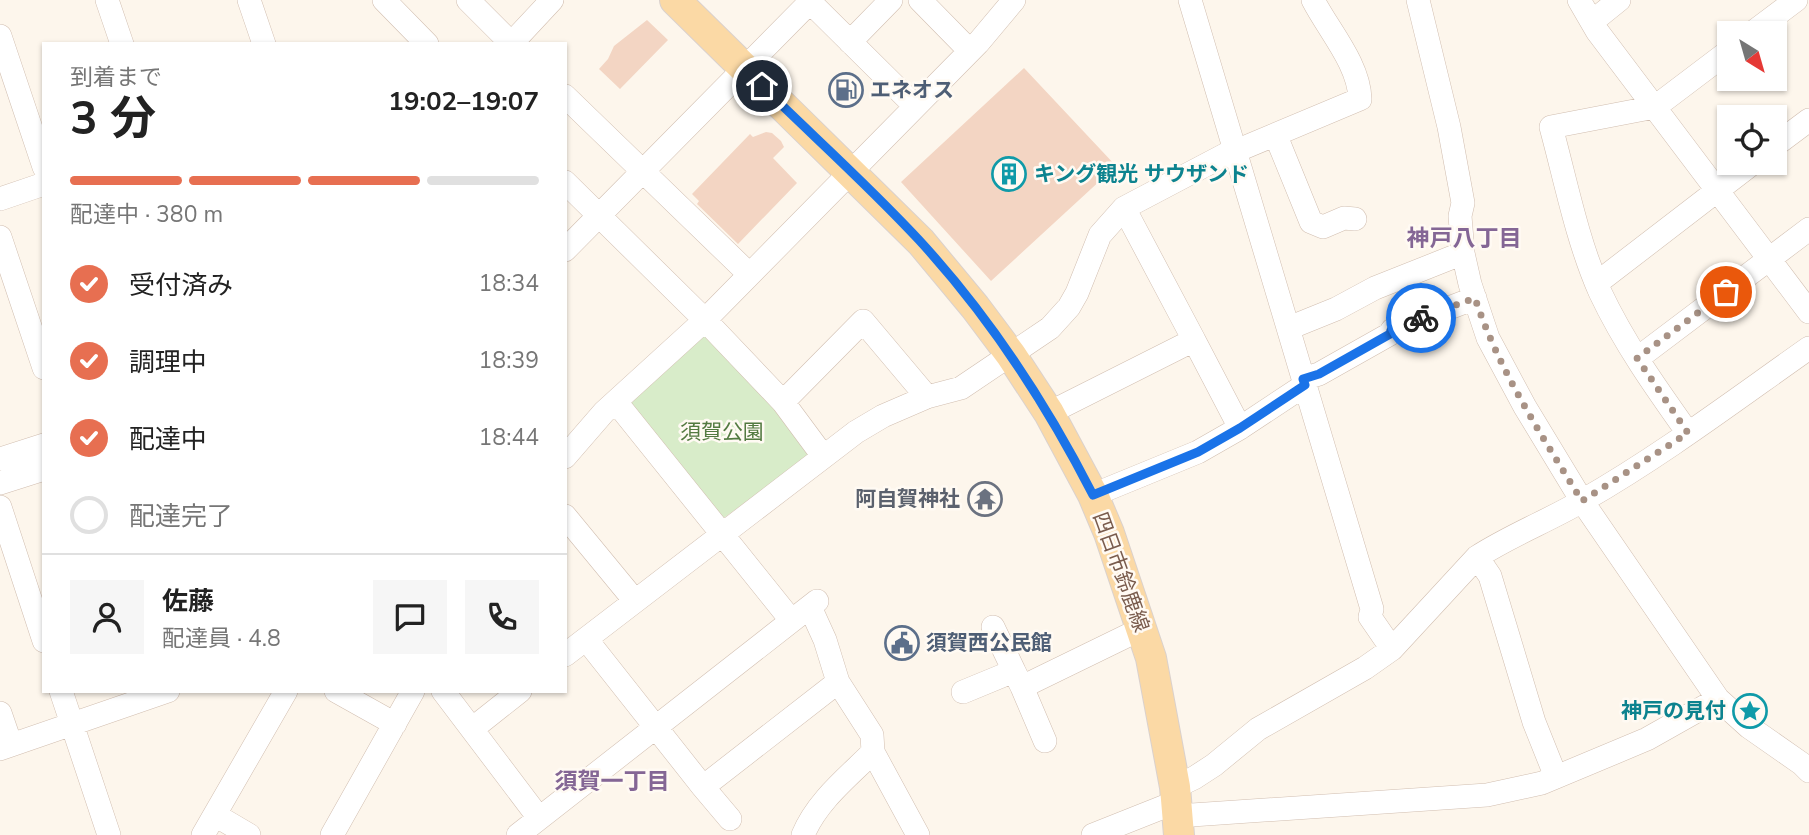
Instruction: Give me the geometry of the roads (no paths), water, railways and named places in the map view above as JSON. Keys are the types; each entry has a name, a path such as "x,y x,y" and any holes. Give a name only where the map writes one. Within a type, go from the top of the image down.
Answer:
{"main road":[{"name":"四日市鈴鹿線","path":"675,0 921,242 1011,355 1049,413 1093,495 1109,533 1151,658 1176,810"}],"street":[{"path":"107,0 121,42"},
{"path":"249,0 263,42"},
{"path":"384,0 425,42"},
{"path":"468,0 510,42"},
{"path":"514,42 552,0"},
{"path":"850,42 891,0"},
{"path":"920,0 970,51"},
{"path":"567,455 604,412 705,320 970,51 1014,0"},
{"path":"1190,0 1372,609 1370,617 1392,649"},
{"path":"567,653 823,456 883,416 927,397 961,388 1050,328 1069,307 1100,234 1124,208 1236,150 1276,136 1360,99 1355,75 1313,0"},
{"path":"1418,0 1449,127 1463,203 1463,253 1488,338 1525,407 1582,501 1718,699 1749,727 1809,771"},
{"path":"1579,0 1597,31 1809,312"},
{"path":"1592,21 1619,0"},
{"path":"1768,21 1796,0"},
{"path":"567,248 644,173 810,1 915,106"},
{"path":"0,36 42,161"},
{"path":"1688,433 1618,327 1597,283 1581,238 1551,127 1655,107 1717,60"},
{"path":"567,98 749,274"},
{"path":"1787,136 1809,120"},
{"path":"1276,136 1311,222 1323,228 1344,218 1355,219"},
{"path":"1597,283 1738,175"},
{"path":"567,184 705,320 783,402 823,456"},
{"path":"0,199 42,185"},
{"path":"1124,208 1240,428"},
{"path":"1637,358 1809,229"},
{"path":"0,237 42,362"},
{"path":"1289,328 1336,309 1375,288 1463,253"},
{"path":"1093,495 1198,452 1240,428 1304,382 1390,334 1391,330 1475,298"},
{"path":"783,402 863,321 927,397"},
{"path":"1049,413 1194,340"},
{"path":"1176,810 1194,778 1258,729 1365,668 1392,649 1477,556 1582,501 1688,433 1809,348"},
{"path":"616,402 722,534 806,609 825,640 838,682 872,735 873,752 918,835"},
{"path":"0,459 42,445"},
{"path":"0,484 42,470"},
{"path":"0,507 42,635"},
{"path":"567,518 635,601"},
{"path":"1477,556 1490,576 1534,722 1556,777"},
{"path":"518,835 806,609"},
{"path":"993,627 1045,741"},
{"path":"963,692 1018,679 1141,629"},
{"path":"586,639 730,819"},
{"path":"703,787 838,682"},
{"path":"62,693 109,835"},
{"path":"0,713 5,747 162,693"},
{"path":"249,835 209,825 285,693"},
{"path":"340,693 395,724"},
{"path":"332,835 412,693"},
{"path":"445,693 539,818"},
{"path":"472,729 517,693"},
{"path":"1093,835 1176,810 1236,824 1487,795 1542,783 1647,739 1718,699"},
{"path":"803,835 807,824 826,799 873,752"}],"place":[{"name":"エネオス","path":"846,90"},
{"name":"キング観光 サウザンド","path":"1009,174"},
{"name":"阿自賀神社","path":"985,499"},
{"name":"須賀西公民館","path":"902,643"},
{"name":"神戸の見付","path":"1750,711"}],"district":[{"name":"神戸八丁目","path":"1464,238"},
{"name":"須賀一丁目","path":"612,781"}],"park label":[{"name":"須賀公園","path":"722,432"}]}
